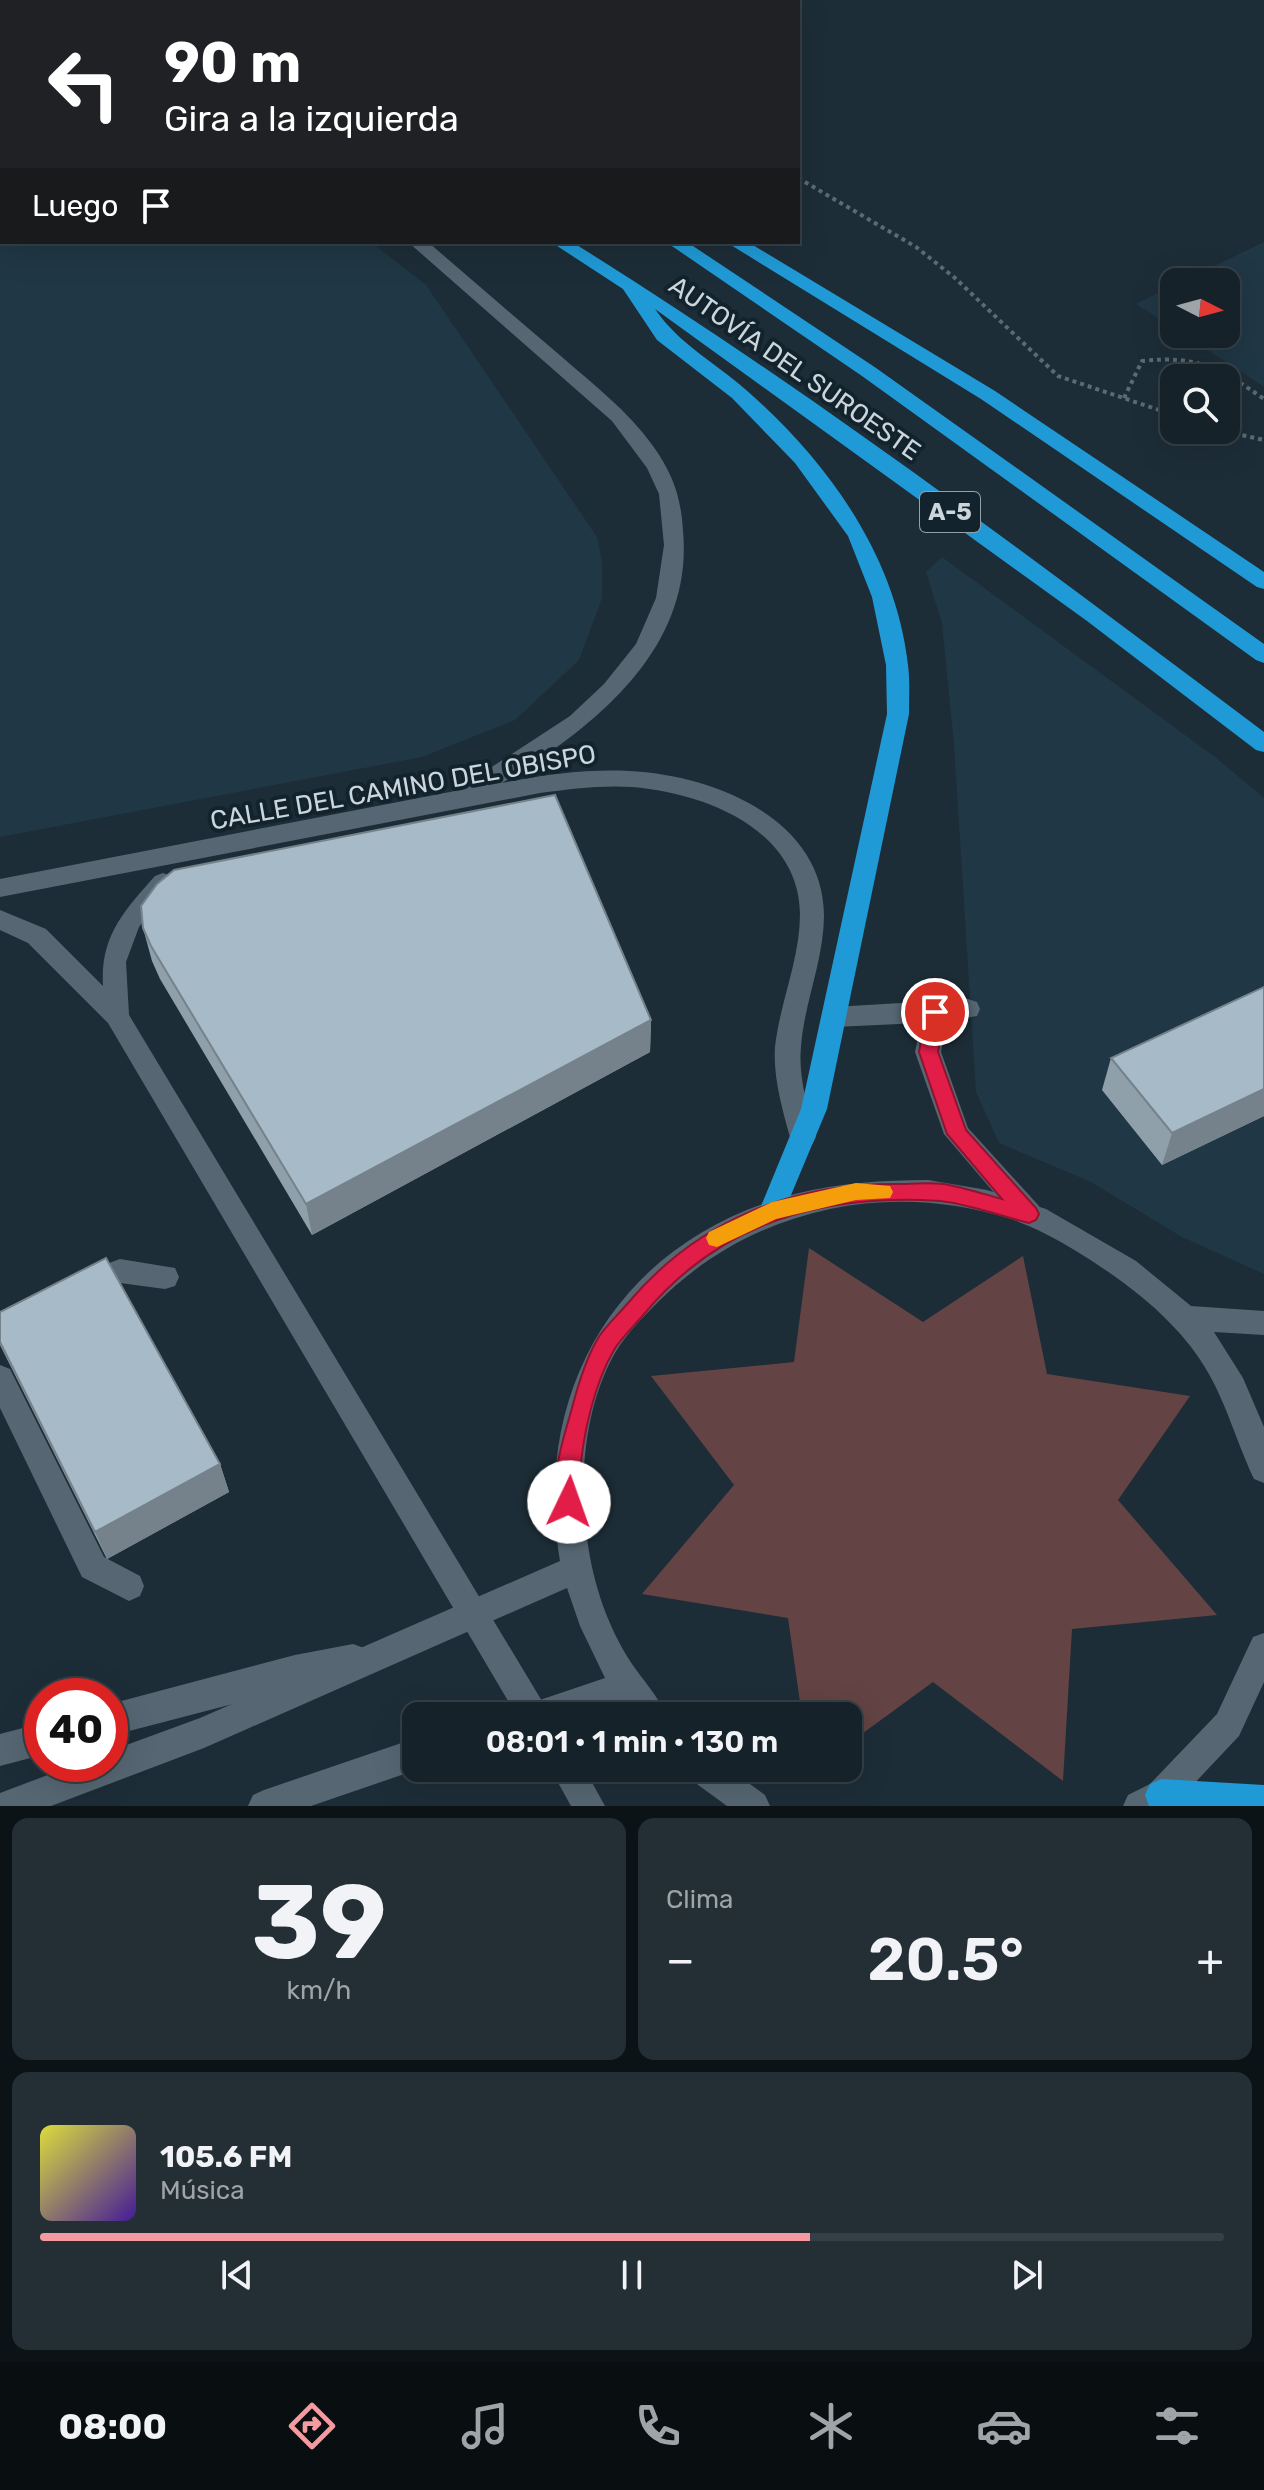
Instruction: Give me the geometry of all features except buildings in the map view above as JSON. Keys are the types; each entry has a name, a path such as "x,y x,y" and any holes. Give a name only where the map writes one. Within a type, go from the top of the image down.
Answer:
{"highway":[{"name":"AUTOVÍA DEL SUROESTE","path":"563,244 691,324 1095,616 1264,744"},
{"name":"AUTOVÍA DEL SUROESTE","path":"678,244 869,372 1264,655"},
{"path":"738,244 988,395 1264,582"},
{"path":"631,288 664,336 739,394 802,459 858,535 883,597 897,665 898,714 814,1109 772,1211"},
{"path":"1150,1800 1264,1801"}],"street":[{"path":"419,244 628,428 647,449 668,490 676,542 671,589 655,632 631,670 592,710 541,748 454,801"},
{"name":"CALLE DEL CAMINO DEL OBISPO","path":"0,888 454,801 571,782 641,780 677,784 732,805 785,837 806,875 813,918 788,1048 791,1094 803,1137"},
{"path":"349,821 355,848"},
{"path":"117,1016 114,962 128,923 153,892 201,849"},
{"path":"0,919 37,936 117,1016 527,1702"},
{"path":"834,1017 968,1009"},
{"path":"935,1012 928,1052 957,1134 1029,1214"},
{"path":"639,1702 627,1687 596,1629 576,1569 569,1529 568,1474 589,1386 606,1344 662,1278 695,1251 772,1211 856,1192 943,1193 1029,1214 1128,1268 1183,1318 1217,1359 1242,1402 1264,1469"},
{"path":"62,1293 120,1271 165,1277"},
{"path":"1183,1318 1264,1323"},
{"path":"0,1378 93,1567 129,1586"},
{"path":"8,1806 204,1732 576,1569"},
{"path":"1150,1800 1228,1725 1264,1648"},
{"path":"128,1715 295,1670 386,1652"},
{"path":"579,1702 627,1687"},
{"path":"0,1750 24,1744"},
{"path":"264,1806 402,1759"},
{"path":"574,1782 589,1806"},
{"path":"721,1782 754,1806"}],"path":[{"path":"800,179 916,247 955,278 1058,376 1160,410"},
{"path":"1124,398 1142,361 1178,356 1218,366 1264,399"},
{"path":"1240,435 1264,440"}],"shaded area":[{"path":"1264,242 1264,387 1240,371 1240,364 1229,364 1204,348 1240,348 1240,268 1210,268"},
{"path":"0,244 374,244 426,285 597,537 602,562 602,598 579,660 515,720 422,757 0,837"},
{"path":"1160,292 1160,319 1136,304"},
{"path":"942,557 1215,757 1264,798 1264,1274 1182,1237 1091,1182 999,1143 976,1092 954,744 942,623 926,572"},
{"path":"809,1248 923,1322 1023,1256 1047,1374 1190,1396 1118,1500 1217,1615 1072,1629 1063,1781 933,1682 862,1734 862,1702 800,1702 788,1618 642,1594 734,1485 651,1376 794,1362"}],"slow traffic":[{"path":"717,1238 772,1211 856,1192 883,1192"}],"route":[{"path":"569,1502 568,1474 575,1434 606,1344 662,1278 695,1251 772,1211 856,1192 943,1193 1029,1214 957,1134 928,1052 935,1012"}]}
